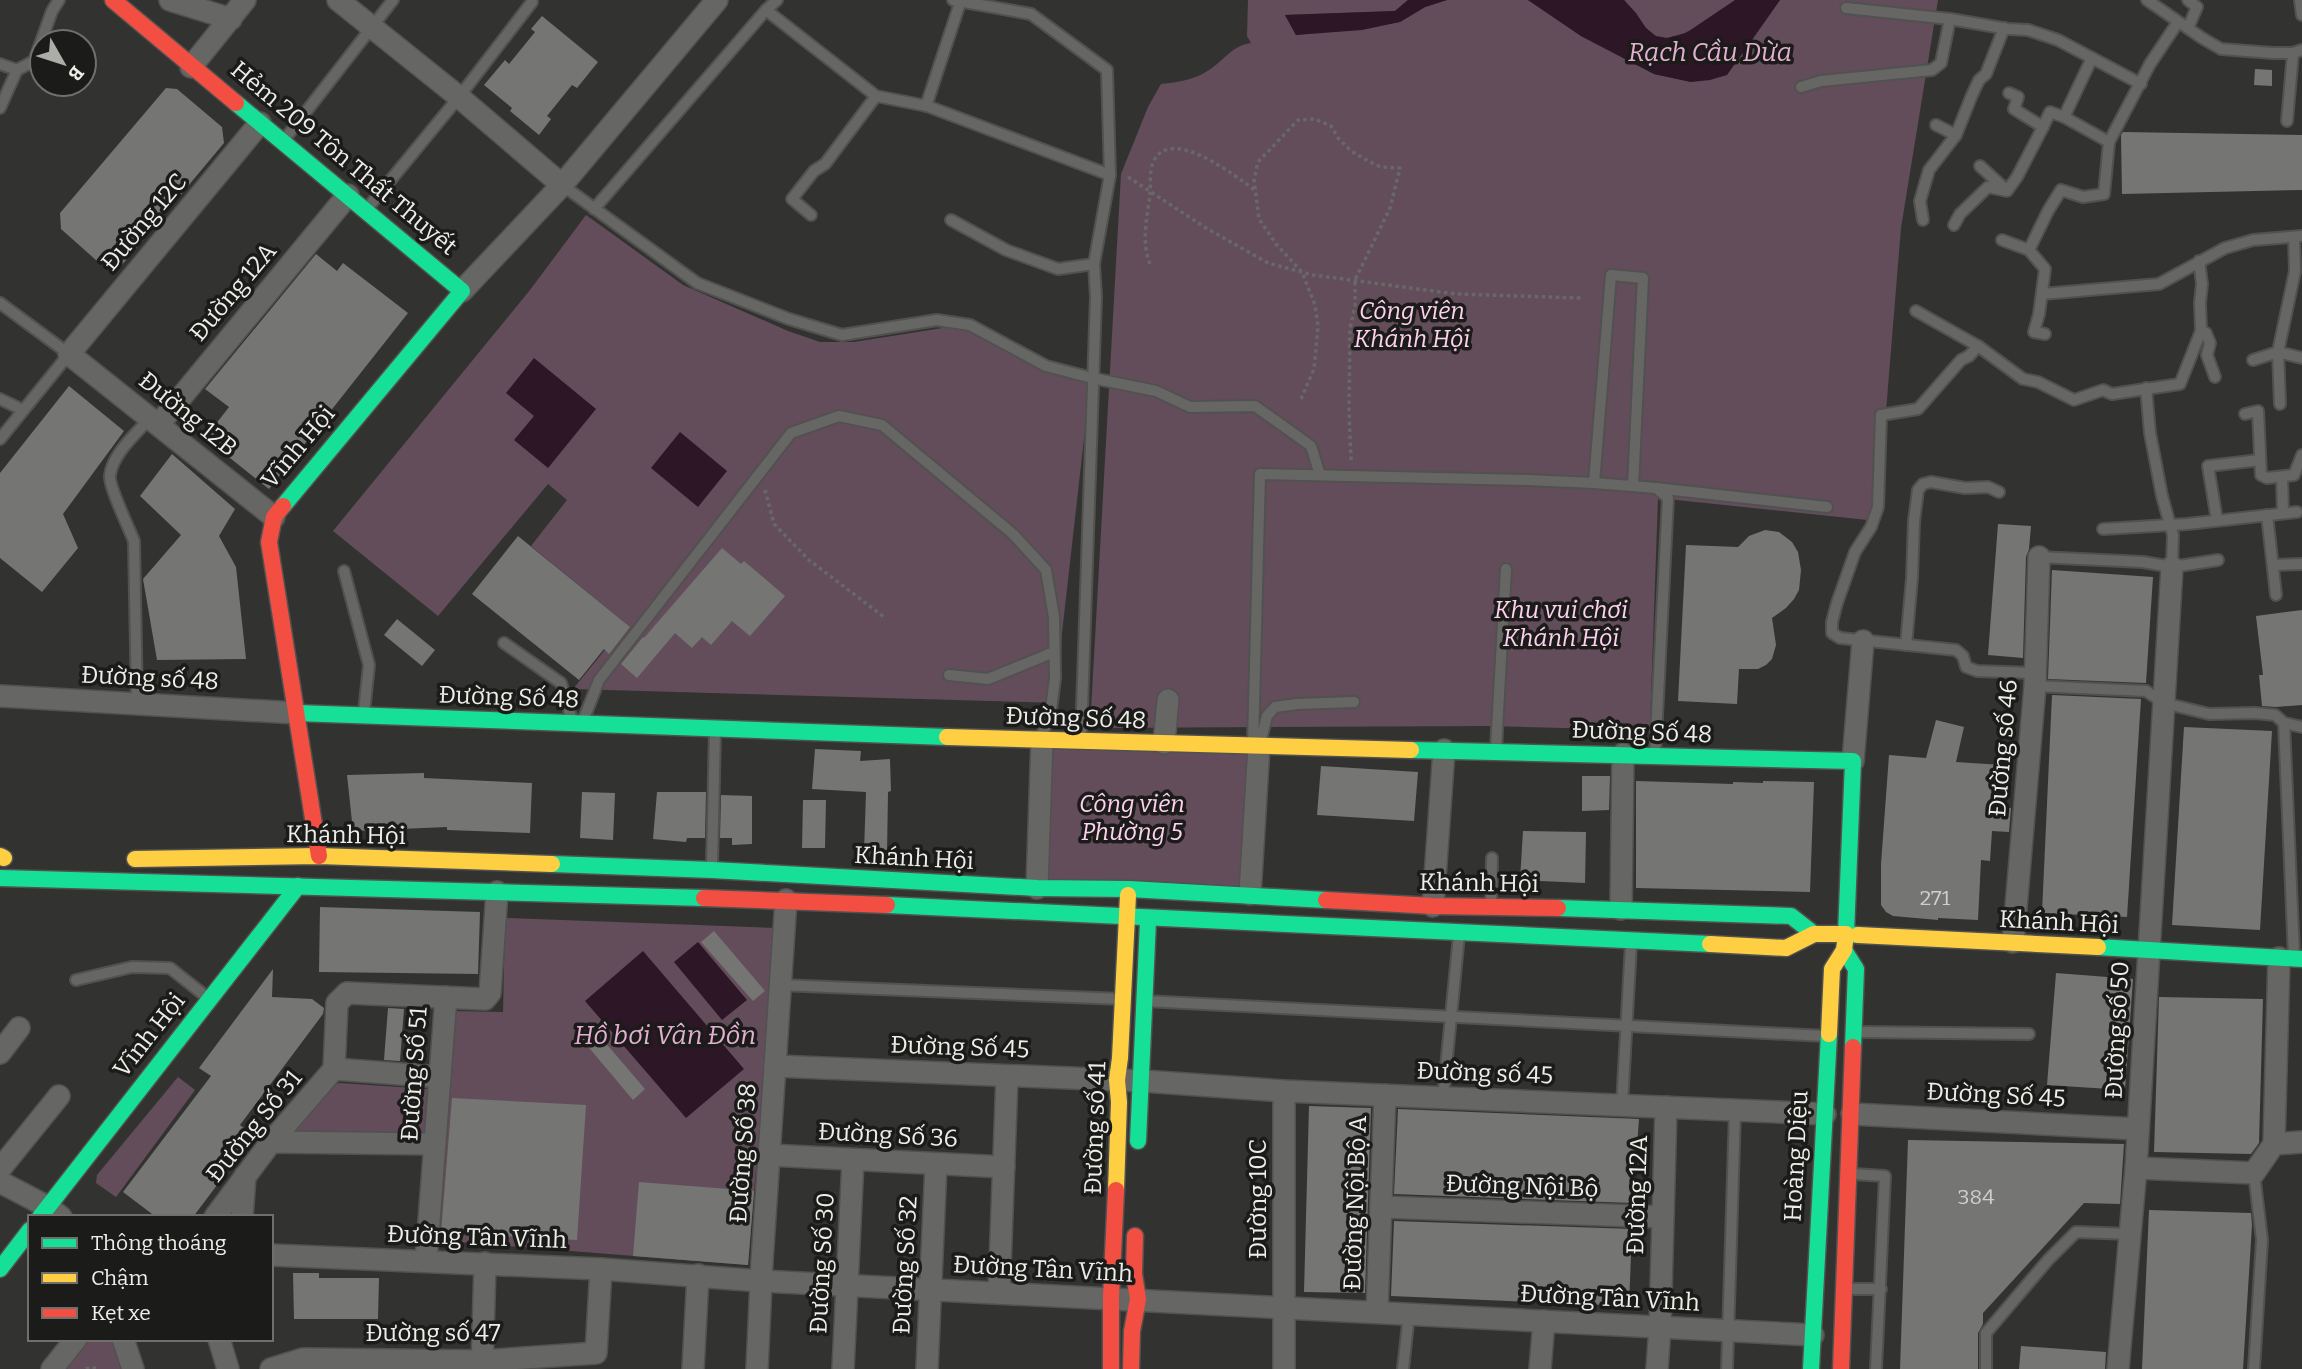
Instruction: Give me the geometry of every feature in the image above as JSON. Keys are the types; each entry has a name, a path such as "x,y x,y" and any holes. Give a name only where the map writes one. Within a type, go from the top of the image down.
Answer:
{"main road":[{"name":"Hẻm 209 Tôn Thất Thuyết","path":"113,0 462,290"},
{"name":"Vĩnh Hội","path":"319,856 269,542 274,517 462,290"},
{"name":"Đường Số 48","path":"298,713 1042,740 1853,761"},
{"name":"Hoàng Diệu","path":"1811,1369 1827,1036 1832,969 1845,942 1853,761"},
{"name":"Khánh Hội","path":"116,860 319,856 712,870 1037,888 1250,894 1433,906 1621,909 1791,916 1814,934 1845,942 2013,942 2148,948 2292,959"},
{"name":"Khánh Hội","path":"1,879 786,900 1786,948 1814,934"},
{"name":"Vĩnh Hội","path":"50,1214 298,886"},
{"name":"Đường số 41","path":"1111,1369 1112,1330 1109,1299 1114,1260 1119,1102 1117,1080 1129,889"},
{"name":"Đường số 41","path":"1138,1156 1150,890"},
{"name":"Hoàng Diệu","path":"1841,1369 1856,969 1845,942"},
{"path":"1131,1369 1132,1331 1138,1299 1134,1274 1136,1221"},
{"path":"0,1269 28,1233"}],"street":[{"path":"170,0 231,19"},
{"name":"Hẻm 209 Tôn Thất Thuyết","path":"191,67 245,0"},
{"path":"338,0 459,97 562,185 717,0"},
{"name":"Đường 12C","path":"69,354 260,123"},
{"name":"Vĩnh Hội","path":"462,290 562,185"},
{"name":"Đường 12A","path":"155,420 348,195"},
{"name":"Đường 12B","path":"69,354 274,517"},
{"name":"Đường số 46","path":"2013,942 2035,680 2039,557"},
{"name":"Đường số 50","path":"2118,1369 2136,1168 2172,567"},
{"name":"Hoàng Diệu","path":"1853,761 1863,641"},
{"name":"Đường số 48","path":"0,696 298,713"},
{"path":"1164,743 1168,700"},
{"path":"1037,888 1042,740"},
{"path":"1250,894 1256,745"},
{"path":"1433,906 1444,750"},
{"path":"1621,909 1623,754"},
{"name":"Đường Số 51","path":"426,1261 446,997 485,999 490,993 497,892"},
{"name":"Đường Số 38","path":"757,1369 786,900"},
{"path":"2136,1168 2254,1173 2274,1144 2292,959"},
{"name":"Đường Số 31","path":"216,1215 271,1142 334,1069 337,1003 347,993 446,997"},
{"path":"0,1053 19,1028"},
{"name":"Đường Số 45","path":"775,1066 1143,1080"},
{"name":"Đường Số 31","path":"334,1069 440,1077"},
{"path":"999,1293 1007,1076"},
{"name":"Đường số 45","path":"1143,1080 1284,1091 1825,1114"},
{"name":"Đường 10C","path":"1284,1091 1284,1369"},
{"name":"Đường Nội Bộ A","path":"1377,1312 1385,1095"},
{"path":"0,1169 59,1096"},
{"name":"Đường 12A","path":"1657,1369 1666,1107"},
{"name":"Đường Số 45","path":"1852,1114 2138,1129"},
{"path":"271,1142 435,1144"},
{"path":"2274,1144 2302,1142"},
{"name":"Đường Số 36","path":"769,1155 1004,1167"},
{"name":"Đường Số 30","path":"844,1369 853,1160"},
{"name":"Đường Số 32","path":"927,1369 936,1164"},
{"name":"Đường Số 31","path":"242,1215 245,1176"},
{"path":"0,1182 50,1214"},
{"name":"Đường Nội Bộ","path":"1381,1207 1662,1217"},
{"name":"Đường Tân Vĩnh","path":"273,1255 601,1269 761,1281 1813,1335"},
{"path":"482,1365 485,1263"},
{"path":"587,1359 601,1269"},
{"path":"694,1369 698,1275"},
{"path":"1540,1369 1544,1321"},
{"path":"52,1369 74,1341"},
{"path":"124,1341 133,1369"},
{"path":"220,1341 228,1369"},
{"name":"Đường số 47","path":"271,1369 303,1359 318,1364 482,1365 587,1359"}],"lane":[{"path":"0,108 16,70 34,61 53,8 59,0"},
{"path":"282,142 393,0"},
{"path":"594,209 777,0"},
{"path":"2147,0 2221,49 2298,52 2287,121"},
{"path":"2029,250 2061,190 2083,197 2104,194 2109,142 2150,64 2197,6 2189,0"},
{"path":"2300,0 2302,15"},
{"path":"926,106 958,1 1031,14 1107,70 1110,175 1094,264 1096,297 1081,741"},
{"path":"366,210 533,2"},
{"path":"1846,8 2028,30 2058,40 2141,84"},
{"path":"766,10 876,96 926,106 1110,175"},
{"path":"1801,87 1821,81 1932,70 1941,63 1950,19"},
{"path":"1923,219 1920,201 1929,170 1956,135 1976,88 1986,74 2004,28"},
{"path":"2064,117 2092,58"},
{"path":"0,64 16,70"},
{"path":"2009,93 2018,97 2014,109 2043,127"},
{"path":"811,215 792,199 814,171 825,164 876,96"},
{"path":"2007,191 2050,113 2064,117 2109,142"},
{"path":"1936,125 1956,135"},
{"path":"1980,166 2007,191"},
{"path":"562,185 697,283 789,319 842,335 937,320 970,325 1046,366 1156,391 1190,407 1255,407 1311,446 1321,475"},
{"path":"1954,225 1960,214 1988,187 2007,191"},
{"path":"951,220 1006,250 1058,269 1094,264"},
{"path":"2042,294 2159,284 2225,247 2253,240 2298,236 2295,271 2278,352 2280,404"},
{"path":"2003,240 2029,250 2045,269 2034,331 2045,334"},
{"path":"1916,311 1978,346 2023,379 2038,382 2074,400 2104,390 2112,394 2180,384 2201,331 2202,284 2199,261"},
{"path":"1594,484 1611,275 1643,278 1633,486"},
{"path":"0,303 69,354 0,439"},
{"path":"2201,331 2206,333 2210,343 2207,355 2215,377"},
{"path":"1978,346 1961,360 1918,409 1881,415 1878,507 1871,527 1855,552 1832,622 1832,633 1840,638 1955,650 1963,656 1966,667 1977,671 2035,680 2146,691 2164,704 2208,713 2275,715 2284,723 2302,727"},
{"path":"2253,360 2278,352 2302,358"},
{"path":"2146,388 2150,433 2162,496 2173,535 2172,567"},
{"path":"0,399 23,410"},
{"path":"2245,414 2258,411 2261,475 2267,478 2294,475 2302,455"},
{"path":"578,723 599,680 791,433 839,416 882,425 1013,534 1046,569 1054,617 1055,677 1051,709 1042,740"},
{"path":"137,704 134,541 114,495 109,476 118,456 155,420"},
{"path":"2217,520 2208,466 2260,460"},
{"path":"1256,745 1260,474 1528,480 1633,486 1827,508"},
{"path":"2282,477 2283,513"},
{"path":"1906,645 1918,490 1923,484 1931,482 1965,488 1988,487 1999,492"},
{"path":"1655,755 1668,498 1656,488"},
{"path":"2103,529 2297,512"},
{"path":"2267,515 2276,595"},
{"path":"2039,557 2143,562 2172,567 2218,560"},
{"path":"2273,565 2302,564"},
{"path":"1496,751 1506,569"},
{"path":"344,571 369,665 363,715"},
{"path":"503,643 561,683 578,723"},
{"path":"949,675 988,679 1054,652"},
{"path":"1256,745 1267,716 1275,707 1354,702"},
{"path":"2284,723 2292,959"},
{"path":"712,870 715,728"},
{"path":"1491,907 1492,858"},
{"path":"1443,1098 1460,933"},
{"path":"1622,1105 1631,941"},
{"path":"76,980 132,967 170,968 210,999"},
{"path":"780,985 1122,999"},
{"path":"1143,1000 1827,1036"},
{"path":"1854,1032 2029,1034"},
{"path":"1727,1369 1735,1111"},
{"path":"2254,1173 2262,1240 2254,1369"},
{"path":"1850,1174 1885,1176 1876,1369"},
{"path":"1986,1369 1986,1333 2048,1260 2076,1232 2130,1234"},
{"path":"1845,1289 1881,1289"},
{"path":"1403,1369 1409,1314"}],"path":[{"path":"1301,398 1314,369 1318,327 1315,305 1302,272 1276,244 1259,219 1254,180 1258,162 1297,120 1315,119 1331,126 1338,138 1360,156 1381,167 1400,168 1390,208 1355,280 1355,306 1350,328 1349,411 1352,477"},
{"path":"1150,264 1145,240 1153,162 1163,152 1177,149 1200,155 1255,190"},
{"path":"1128,177 1150,193 1268,263 1302,272 1391,287 1456,294 1581,298"},
{"path":"760,471 774,524 809,560 884,618"},
{"path":"86,1369 97,1369"}],"green space":[{"name":"Công viên Khánh Hội","path":"1248,0 1408,0 1395,11 1285,15 1296,35 1400,22 1425,7 1447,0 1528,0 1581,36 1654,74 1691,82 1738,60 1780,0 1938,0 1901,228 1877,521 1658,498 1650,726 1643,726 1642,730 1489,726 1090,728 1121,174 1148,107 1161,84 1198,76 1215,66 1233,50 1251,43 1247,36"},
{"path":"1624,0 1735,0 1699,26 1666,38 1657,37 1649,31"},
{"path":"586,215 683,285 788,331 820,342 854,342 949,327 982,332 1033,359 1090,384 1086,422 1089,425 1085,430 1062,633 1059,703 573,689 626,624 531,546 567,500 548,484 438,616 333,531 530,290"},
{"name":"Công viên Phường 5","path":"1049,746 1251,750 1243,890 1046,884"},
{"path":"505,918 776,928 748,1265 432,1240 450,1011 503,1012"},
{"path":"178,1077 195,1090 116,1197 96,1183 97,1175"},
{"path":"340,1083 428,1089 433,1093 429,1137 297,1132 294,1128 331,1085"},
{"path":"81,1341 117,1341 126,1369 59,1369"}],"water":[{"path":"1408,0 1447,0 1425,7 1400,22 1362,30 1296,35 1285,15 1395,11"},
{"name":"Rạch Cầu Dừa","path":"1528,0 1624,0 1646,28 1656,36 1667,38 1686,33 1735,0 1780,0 1727,75 1691,82 1654,74 1581,36"},
{"path":"534,358 596,409 548,468 514,440 534,416 506,393"},
{"path":"680,432 727,471 698,507 651,468"},
{"path":"698,942 747,1000 722,1020 674,962"},
{"name":"Hồ bơi Vân Đồn","path":"643,951 744,1069 686,1118 585,1001"}],"building":[{"path":"542,16 598,62 577,88 572,85 547,116 551,119 539,135 484,85 505,60 509,64 535,32 531,29"},
{"path":"2255,69 2272,70 2272,86 2254,85"},
{"path":"166,88 177,89 222,127 224,143 121,266 106,269 61,229 60,213"},
{"path":"2123,132 2302,135 2302,190 2122,194"},
{"path":"316,254 337,271 343,263 408,313 269,489 205,438 229,407 205,389"},
{"path":"69,386 124,431 63,514 78,548 42,592 0,558 0,473"},
{"path":"172,454 235,509 219,536 236,567 246,659 157,660 143,579 181,535 140,496"},
{"path":"1998,524 2031,526 2026,557 2023,658 1988,655"},
{"path":"1765,530 1779,532 1792,542 1798,552 1801,570 1799,590 1794,599 1772,618 1776,645 1772,659 1758,669 1739,669 1737,704 1678,701 1686,545 1738,547 1749,536"},
{"path":"518,536 630,627 609,654 604,649 579,680 472,594"},
{"path":"722,548 741,564 744,561 785,596 750,636 732,621 711,645 702,637 692,648 675,633 637,678 621,664"},
{"path":"2052,570 2153,577 2146,683 2048,679"},
{"path":"2302,610 2302,705 2262,706 2259,675 2263,675 2256,616"},
{"path":"397,619 435,650 422,666 384,635"},
{"path":"2052,695 2141,699 2127,917 2042,913"},
{"path":"1936,720 1964,727 1956,762 2002,765 1999,807 2011,808 2009,832 1992,831 1990,861 1981,860 1978,920 1893,916 1881,905 1881,864 1889,755 1926,758"},
{"path":"2184,727 2272,731 2260,930 2172,925"},
{"path":"815,749 861,751 860,761 890,759 887,854 864,853 866,792 812,789"},
{"path":"1321,766 1418,772 1414,821 1317,815"},
{"path":"424,773 424,778 532,783 530,833 447,830 447,827 353,831 347,775"},
{"path":"1582,776 1610,776 1609,810 1582,811"},
{"path":"1636,781 1733,784 1763,781 1814,782 1810,892 1636,888"},
{"path":"582,792 615,793 613,840 580,838"},
{"path":"657,792 706,792 705,838 687,838 686,842 653,839"},
{"path":"721,795 752,796 752,844 732,845 732,838 720,838"},
{"path":"803,800 826,800 825,848 802,848"},
{"path":"1523,831 1586,832 1585,883 1520,880"},
{"path":"320,907 480,912 478,974 319,972"},
{"path":"714,931 765,991 753,1001 701,942"},
{"path":"273,969 272,997 312,999 324,1008 323,1014 240,1125 254,1136 195,1215 153,1215 123,1192 211,1076 199,1068"},
{"path":"2056,973 2133,979 2125,1090 2047,1085"},
{"path":"2159,997 2263,999 2259,1143 2251,1154 2154,1152"},
{"path":"388,1008 404,1009 400,1061 384,1060"},
{"path":"592,1027 645,1089 633,1100 580,1037"},
{"path":"452,1098 586,1105 577,1240 441,1233"},
{"path":"1309,1106 1371,1108 1365,1293 1304,1292"},
{"path":"1398,1109 1639,1119 1633,1203 1394,1194"},
{"path":"1908,1140 2124,1144 2120,1204 2084,1203 1983,1313 1983,1324 1978,1333 1978,1369 1900,1369"},
{"path":"639,1182 754,1191 748,1265 633,1256"},
{"path":"2149,1210 2251,1213 2243,1369 2142,1369"},
{"path":"1394,1221 1632,1229 1629,1306 1391,1296"},
{"path":"293,1273 319,1273 319,1278 379,1278 378,1319 294,1319"},
{"path":"2021,1346 2106,1352 2105,1369 2019,1369"}],"traffic: fast":[{"path":"236,103 462,291 283,506"},
{"path":"297,713 947,737"},
{"path":"1411,750 1853,761 1846,934 1858,935"},
{"path":"552,864 1326,900"},
{"path":"0,878 704,898"},
{"path":"42,1215 298,886"},
{"path":"887,905 1710,944"},
{"path":"1558,908 1791,916 1814,934"},
{"path":"1138,1141 1148,921"},
{"path":"2098,947 2302,959"},
{"path":"1844,950 1856,969 1853,1047"},
{"path":"1811,1369 1829,1034"},
{"path":"0,1269 28,1233"}],"traffic: slow":[{"path":"947,737 1411,750"},
{"path":"0,856 4,858"},
{"path":"135,859 319,856 552,864"},
{"path":"1116,1190 1119,1102 1117,1080 1128,895"},
{"path":"1710,944 1786,948 1814,934 1846,934 1844,950 1832,969 1829,1034"},
{"path":"1858,935 2098,947"}],"traffic: jam":[{"path":"113,0 236,103"},
{"path":"283,506 274,517 269,542 319,856"},
{"path":"704,898 887,905"},
{"path":"1326,900 1433,906 1558,908"},
{"path":"1841,1369 1853,1047"},
{"path":"1111,1369 1116,1190"},
{"path":"1131,1369 1132,1331 1138,1299 1134,1274 1135,1236"}],"park label":[{"name":"Khu vui chơi Khánh Hội","path":"1561,624"}]}
